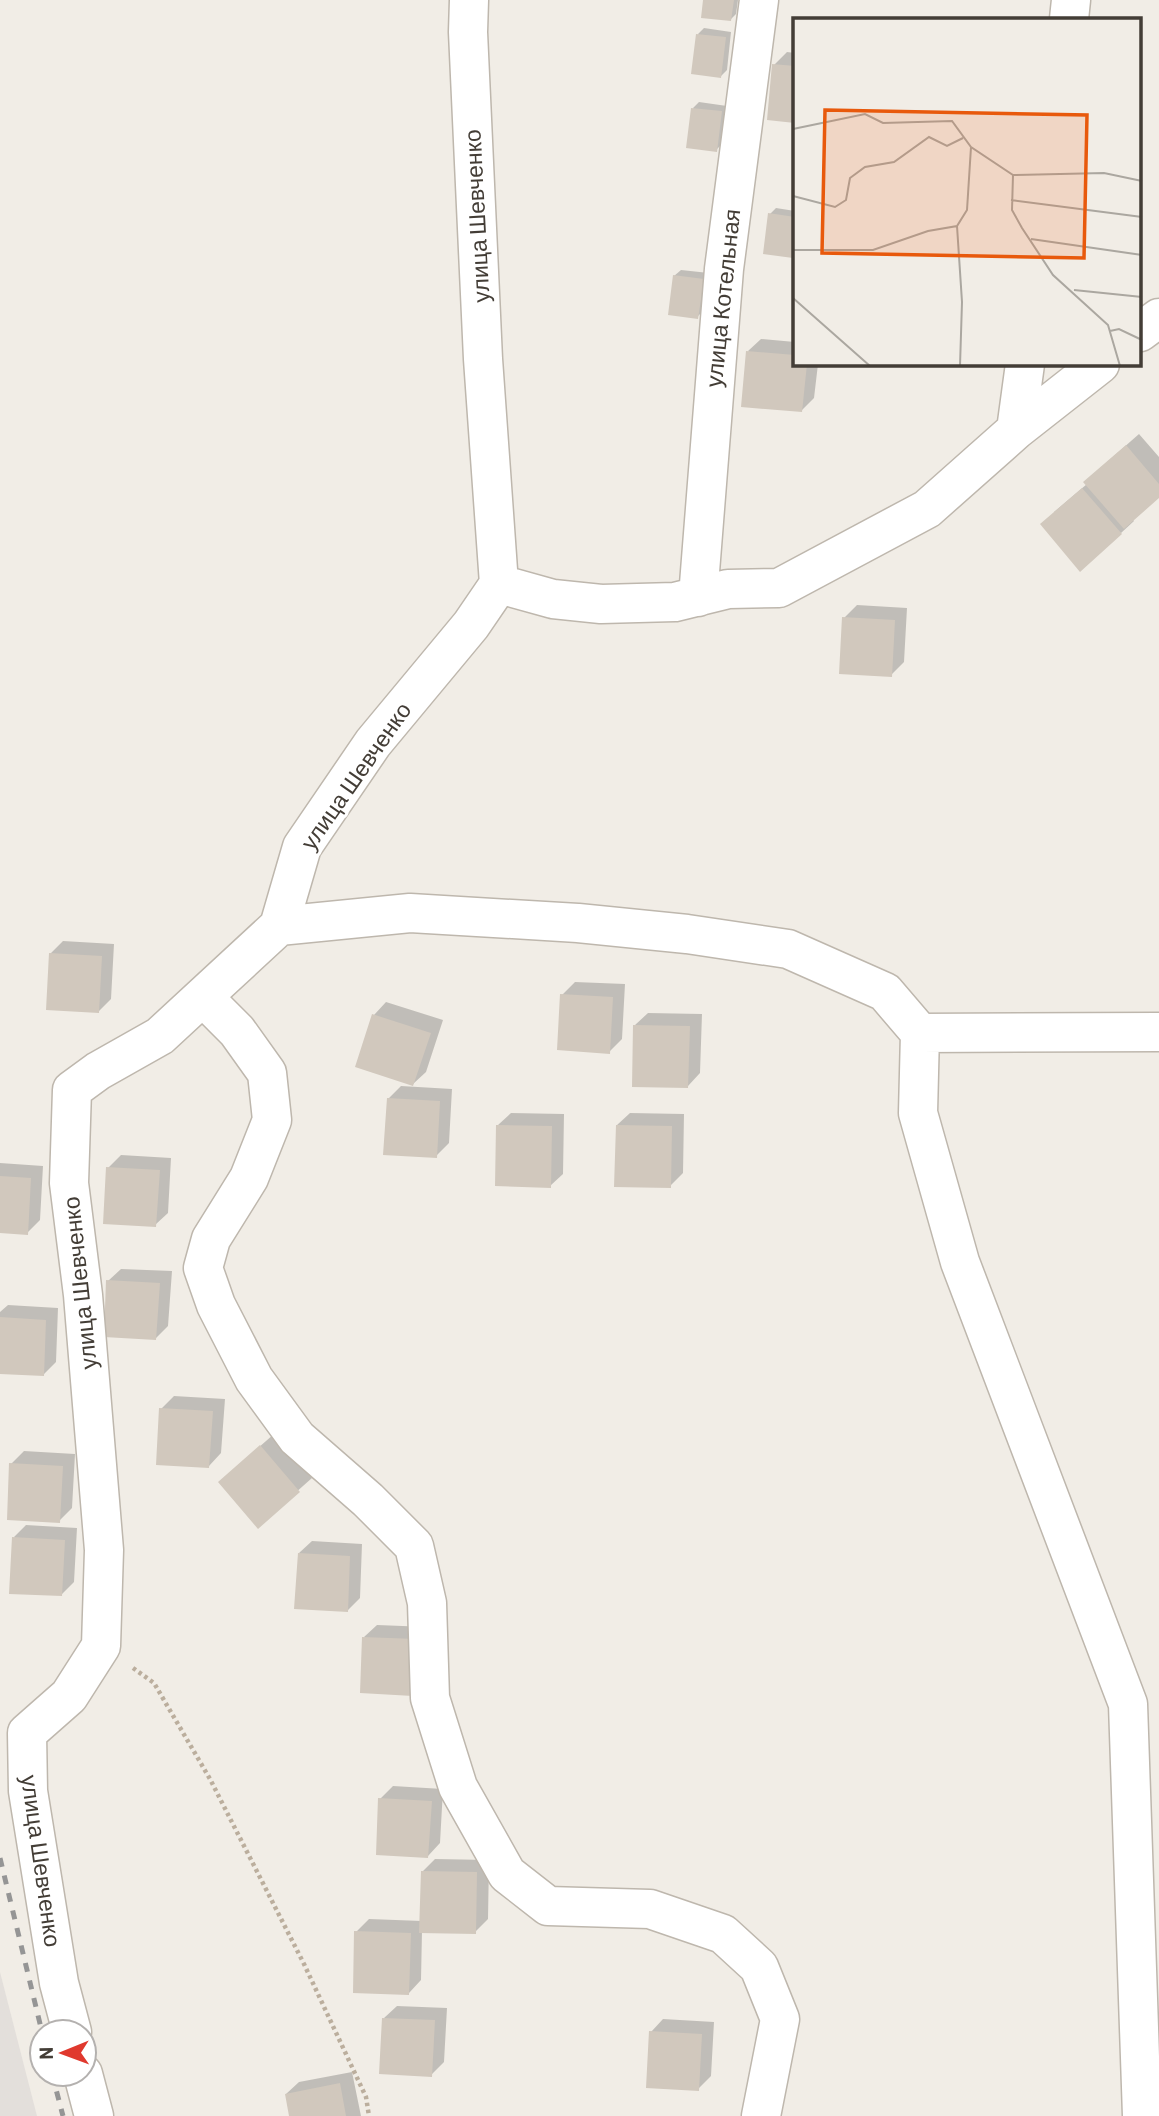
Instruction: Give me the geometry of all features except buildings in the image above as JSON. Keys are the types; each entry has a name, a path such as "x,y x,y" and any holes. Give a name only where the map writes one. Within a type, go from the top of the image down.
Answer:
{"street":[{"name":"улица Шевченко","path":"68,2018 59,1983 28,1791 27,1733 69,1696 101,1646 104,1550 83,1295 69,1183 72,1090 98,1070 160,1036 279,926 302,847 373,743 471,625 499,584 483,359 468,32 469,0"},
{"name":"улица Котельная","path":"698,597 724,269 759,0"},
{"path":"1069,18 1071,0"},
{"path":"1142,330 1159,317"},
{"path":"1016,430 1024,366"},
{"path":"499,584 553,599 601,604 675,602 728,589 779,588 927,509 1016,430 1097,366"},
{"path":"279,926 410,913 606,926 687,934 788,949 885,992 919,1033 918,1113 960,1262 1128,1704 1142,2116"},
{"path":"204,997 237,1031 267,1073 272,1119 248,1178 211,1239 203,1268 216,1305 254,1379 297,1438 368,1500 414,1546 427,1602 430,1698 458,1787 507,1874 548,1906 650,1909 723,1934 759,1967 780,2019 761,2116"},
{"path":"919,1033 1159,1032"},
{"path":"87,2088 94,2116"}],"path":[{"path":"101,1646 154,1683 210,1779 304,1964 366,2097 369,2116"}],"shaded area":[{"path":"0,1972 37,2116 0,2116"}],"railway":[{"path":"0,1858 39,2018"},
{"path":"56,2088 63,2116"}]}
